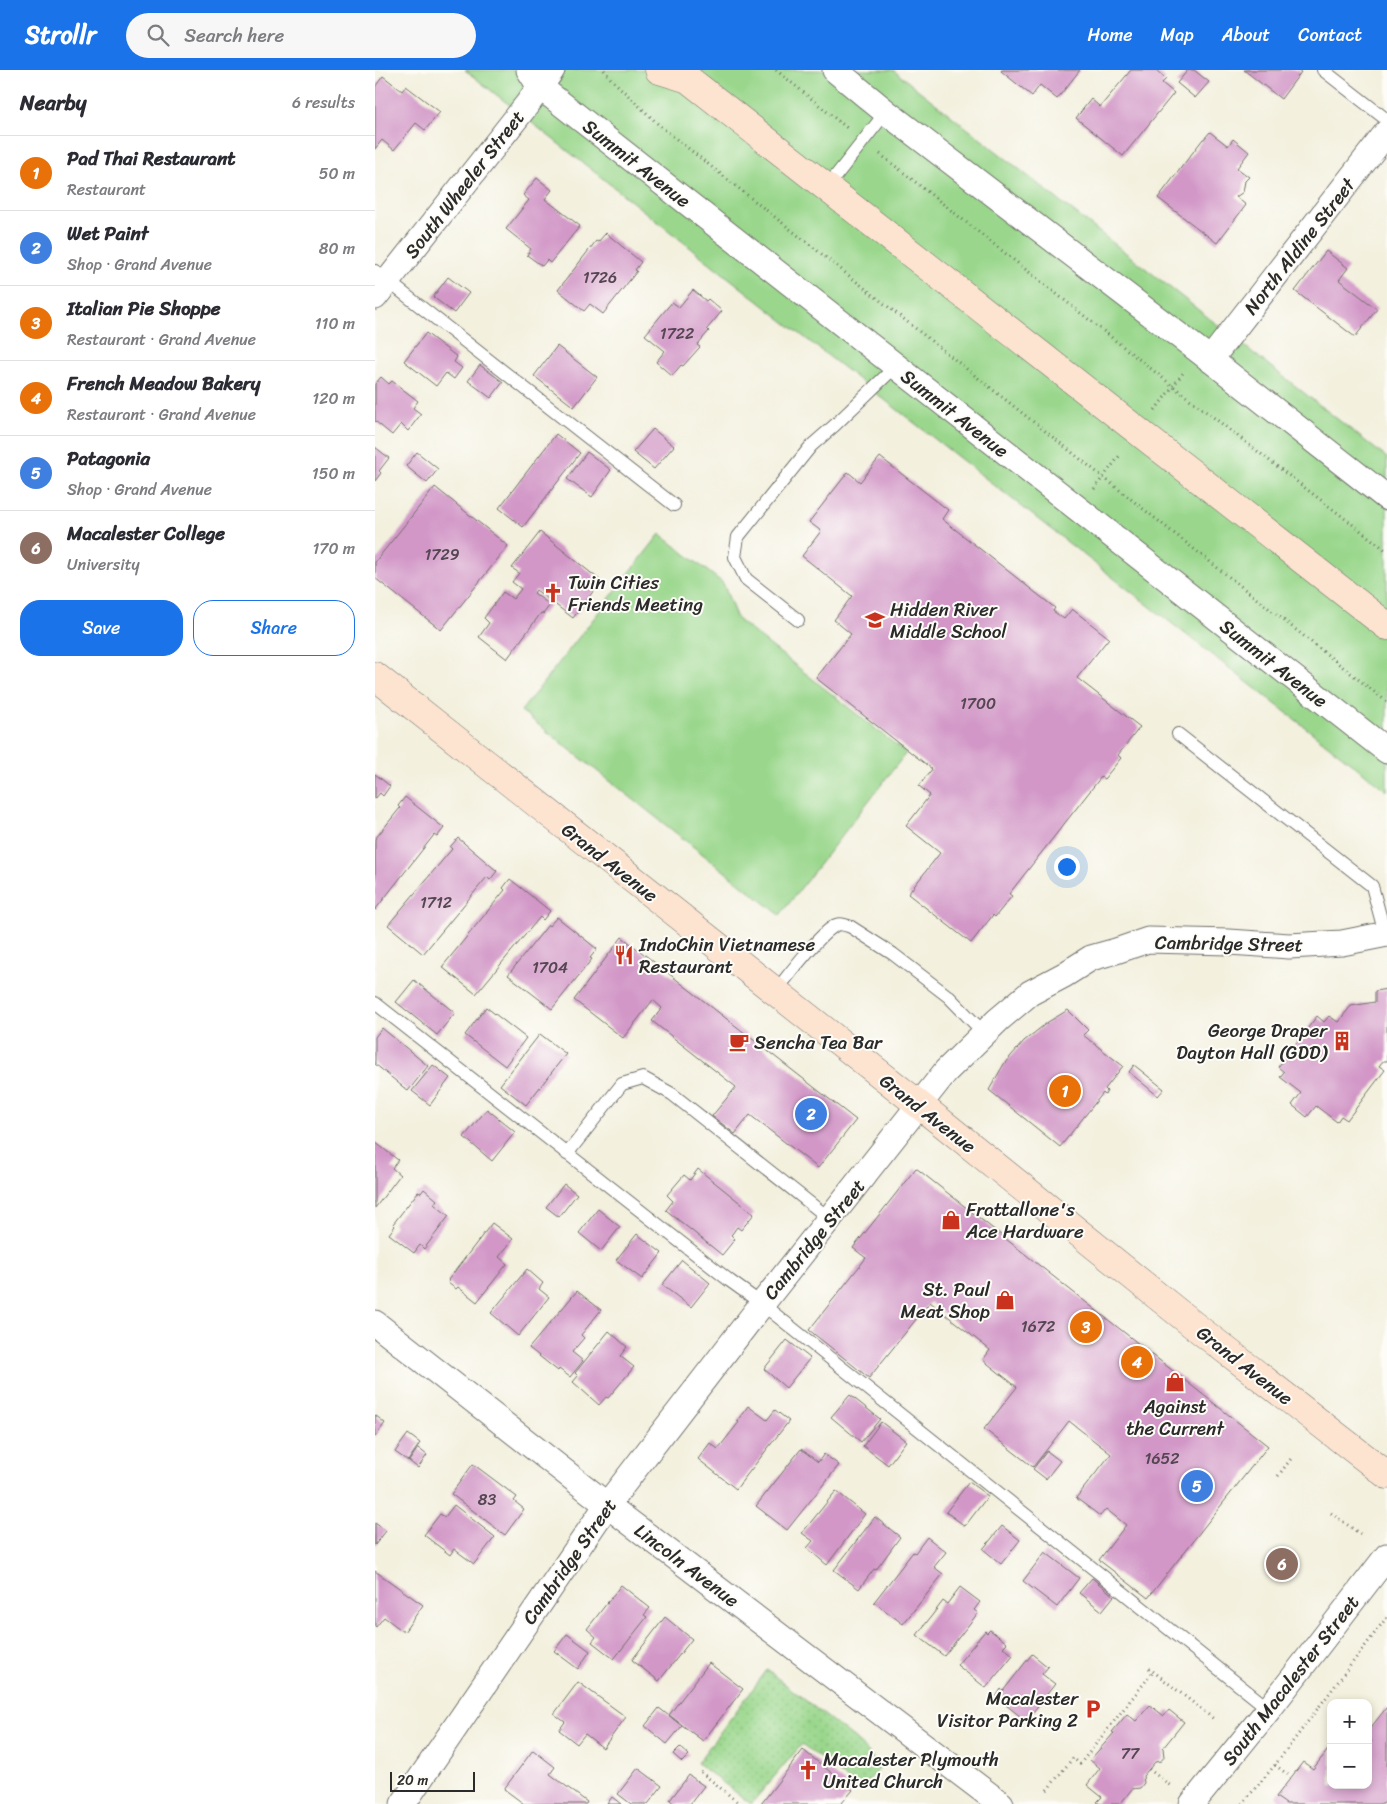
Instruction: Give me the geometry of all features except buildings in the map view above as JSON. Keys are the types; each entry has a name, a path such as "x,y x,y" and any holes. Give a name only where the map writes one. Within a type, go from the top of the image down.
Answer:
{"main road":[{"path":"659,70 685,74 1387,626"},
{"name":"Grand Avenue","path":"375,676 920,1106 1196,1327 1387,1475"}],"street":[{"path":"835,70 886,112 1387,498"},
{"name":"South Wheeler Street","path":"379,283 540,76"},
{"name":"Summit Avenue","path":"540,76 896,366 1387,751"},
{"name":"North Aldine Street","path":"1210,360 1387,132"},
{"name":"Cambridge Street","path":"403,1804 607,1505 762,1304 946,1071 998,1020 1031,993 1064,976 1091,958 1148,940 1289,946 1342,943 1386,934"},
{"name":"Lincoln Avenue","path":"375,1323 607,1505 1001,1804"},
{"name":"South Macalester Street","path":"1192,1804 1269,1709 1387,1556"}],"lane":[{"path":"1323,70 1387,120"},
{"path":"827,187 862,140 886,112"},
{"path":"379,283 674,505"},
{"path":"798,620 746,579 735,557 738,537 811,446 835,426 896,366"},
{"path":"1178,734 1372,886 1386,934"},
{"path":"775,992 825,932 837,924 843,924 851,927 893,954 949,996 984,1033"},
{"path":"375,1004 730,1282 762,1304 1269,1709"},
{"path":"567,1154 622,1084 643,1078 672,1094 830,1219"}],"path":[{"path":"604,70 611,79 661,126 1387,702"},
{"path":"776,70 1174,387 1387,551"},
{"path":"1155,410 1185,372"},
{"path":"1078,509 1122,452"},
{"path":"1278,1476 1293,1456"},
{"path":"1331,1513 1360,1534"},
{"path":"1242,1804 1275,1765 1387,1617"},
{"path":"1149,1668 1215,1720"},
{"path":"1047,1790 1073,1757 1080,1764 1153,1672"},
{"path":"1275,1765 1291,1777"},
{"path":"701,1772 740,1804"}],"green space":[{"path":"465,70 893,70 1387,458 1387,791 786,323"},
{"path":"660,534 723,583 737,619 906,753 780,915 521,711"},
{"path":"767,1670 856,1740 872,1757 879,1770 859,1789 802,1744 751,1804 697,1763"}],"place":[{"name":"Twin Cities Friends Meeting","path":"553,593"},
{"name":"Hidden River Middle School","path":"875,620"},
{"name":"IndoChin Vietnamese Restaurant","path":"624,955"},
{"name":"George Draper Dayton Hall (GDD)","path":"1342,1041"},
{"name":"Sencha Tea Bar","path":"739,1042"},
{"name":"Pad Thai Restaurant","path":"1065,1091"},
{"name":"Wet Paint","path":"811,1114"},
{"name":"Frattallone's Ace Hardware","path":"951,1220"},
{"name":"St. Paul Meat Shop","path":"1005,1300"},
{"name":"Italian Pie Shoppe","path":"1086,1327"},
{"name":"French Meadow Bakery","path":"1137,1362"},
{"name":"Against the Current","path":"1175,1382"},
{"name":"Patagonia","path":"1197,1486"},
{"name":"Macalester College","path":"1282,1564"},
{"name":"Macalester Visitor Parking 2","path":"1093,1709"},
{"name":"Macalester Plymouth United Church","path":"808,1770"}]}
